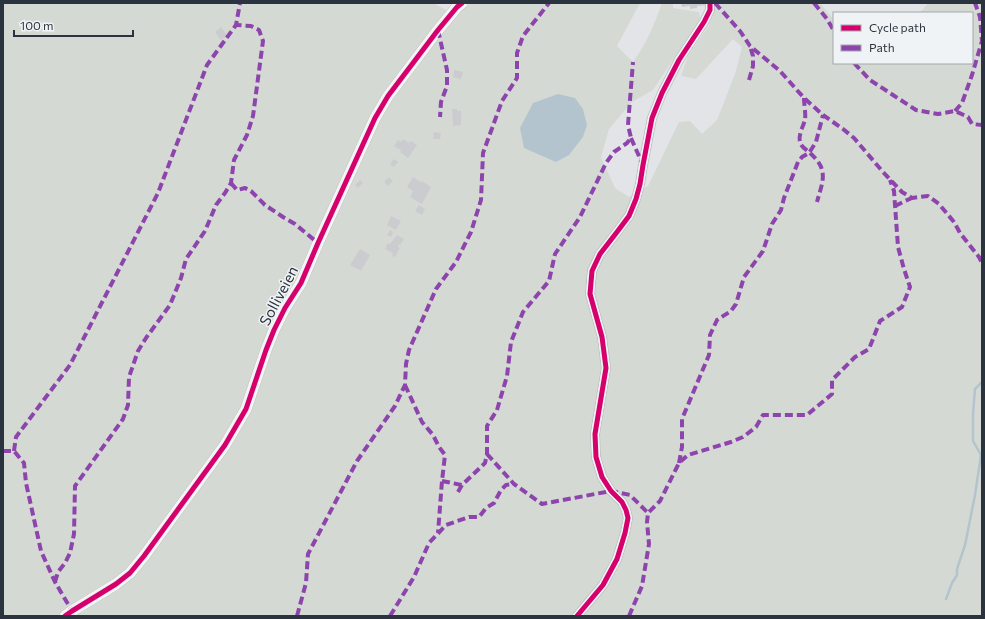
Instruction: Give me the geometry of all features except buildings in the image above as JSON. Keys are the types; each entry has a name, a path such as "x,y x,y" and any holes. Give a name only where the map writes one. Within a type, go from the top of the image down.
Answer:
{"street":[{"name":"Solliveien","path":"65,616 116,584 130,573 229,439 246,409 274,330 285,308 301,283 375,118 402,76 438,30 462,3"},
{"path":"577,616 603,585 617,559 628,518 622,502 611,491 602,477 596,457 595,434 606,368 602,337 590,294 592,270 600,254 629,216 640,184 652,118 662,93 679,60 704,22 710,10 710,3"}],"shaded area":[{"path":"3,3 433,3 456,15 471,3 640,3 617,46 633,62 650,34 662,3 673,3 673,8 699,12 700,19 653,90 632,102 609,129 601,157 615,188 629,197 648,186 679,122 690,121 702,134 717,120 735,74 742,47 733,39 696,79 681,76 688,56 708,27 717,5 716,3 820,3 833,19 833,64 973,64 973,12 921,12 928,3 982,3 982,616 3,616"},
{"path":"558,94 575,98 583,109 587,125 583,137 569,155 556,162 524,148 520,128 533,103"}],"waterway":[{"path":"946,599 952,583 957,575 957,569 965,545 975,495 981,455 973,441 973,414 975,389 982,382"}],"marked path":[{"path":"14,451 16,437 70,365 158,193 207,65 236,25 240,3"},
{"path":"297,616 306,583 308,554 357,461 395,406 405,385 406,364 409,350 436,289 456,262 471,232 481,200 483,153 502,101 517,78 517,53 523,36 549,3"},
{"path":"715,3 740,31 750,46 780,71 804,98 823,115 854,138 902,192 912,198 928,196 939,204 954,222 960,233 982,263"},
{"path":"814,3 833,29"},
{"path":"955,111 962,103 982,41 980,17 975,3"},
{"path":"55,582 58,572 70,553 74,534 75,486 123,419 128,405 129,377 138,351 170,305 181,278 186,259 205,231 216,205 231,183 234,160 247,135 253,116 263,41 259,30 251,26 236,25"},
{"path":"438,30 447,70 447,86 441,102 440,117"},
{"path":"749,80 753,66 753,56 750,46"},
{"path":"458,492 462,485 485,463 487,454 487,426 497,410 507,376 511,342 523,312 549,281 555,254 580,217 606,163 614,152 627,143 631,138 628,125 633,62"},
{"path":"855,64 870,80 916,110 938,114 955,111 968,117 972,124 982,125"},
{"path":"804,98 805,120 800,134 800,142 816,159 822,170 823,176 817,202"},
{"path":"679,463 682,447 682,419 709,355 710,335 717,320 731,311 736,304 744,277 763,251 772,224 781,210 798,162 802,157 809,153 816,142 823,115"},
{"path":"631,138 642,163"},
{"path":"629,616 642,586 649,544 647,522 648,513 660,501 679,463 688,455 743,437 756,427 763,415 807,415 832,394 832,380 855,357 869,349 880,321 902,307 910,287 898,247 894,191 890,180"},
{"path":"231,183 237,190 245,188 251,191 265,205 295,224 318,243"},
{"path":"895,206 912,198"},
{"path":"405,385 422,422 433,435 445,455 438,533"},
{"path":"3,451 14,451 24,463 26,483 41,551 55,582 72,611 72,615"},
{"path":"487,454 514,484 542,504 611,491 630,495 648,513"},
{"path":"442,481 462,485"},
{"path":"390,616 414,577 429,543 446,525 469,517 479,517 486,508 494,503 501,490 506,485 514,484"}],"cycle path":[{"path":"65,616 116,584 130,573 225,445 246,409 274,330 285,308 301,283 375,118 388,96 438,30 462,3"},
{"path":"577,616 603,585 617,559 628,518 622,502 611,491 602,477 596,457 595,434 606,368 602,337 590,294 592,271 600,254 629,216 640,184 652,118 662,93 679,60 704,22 710,10 710,3"}]}
